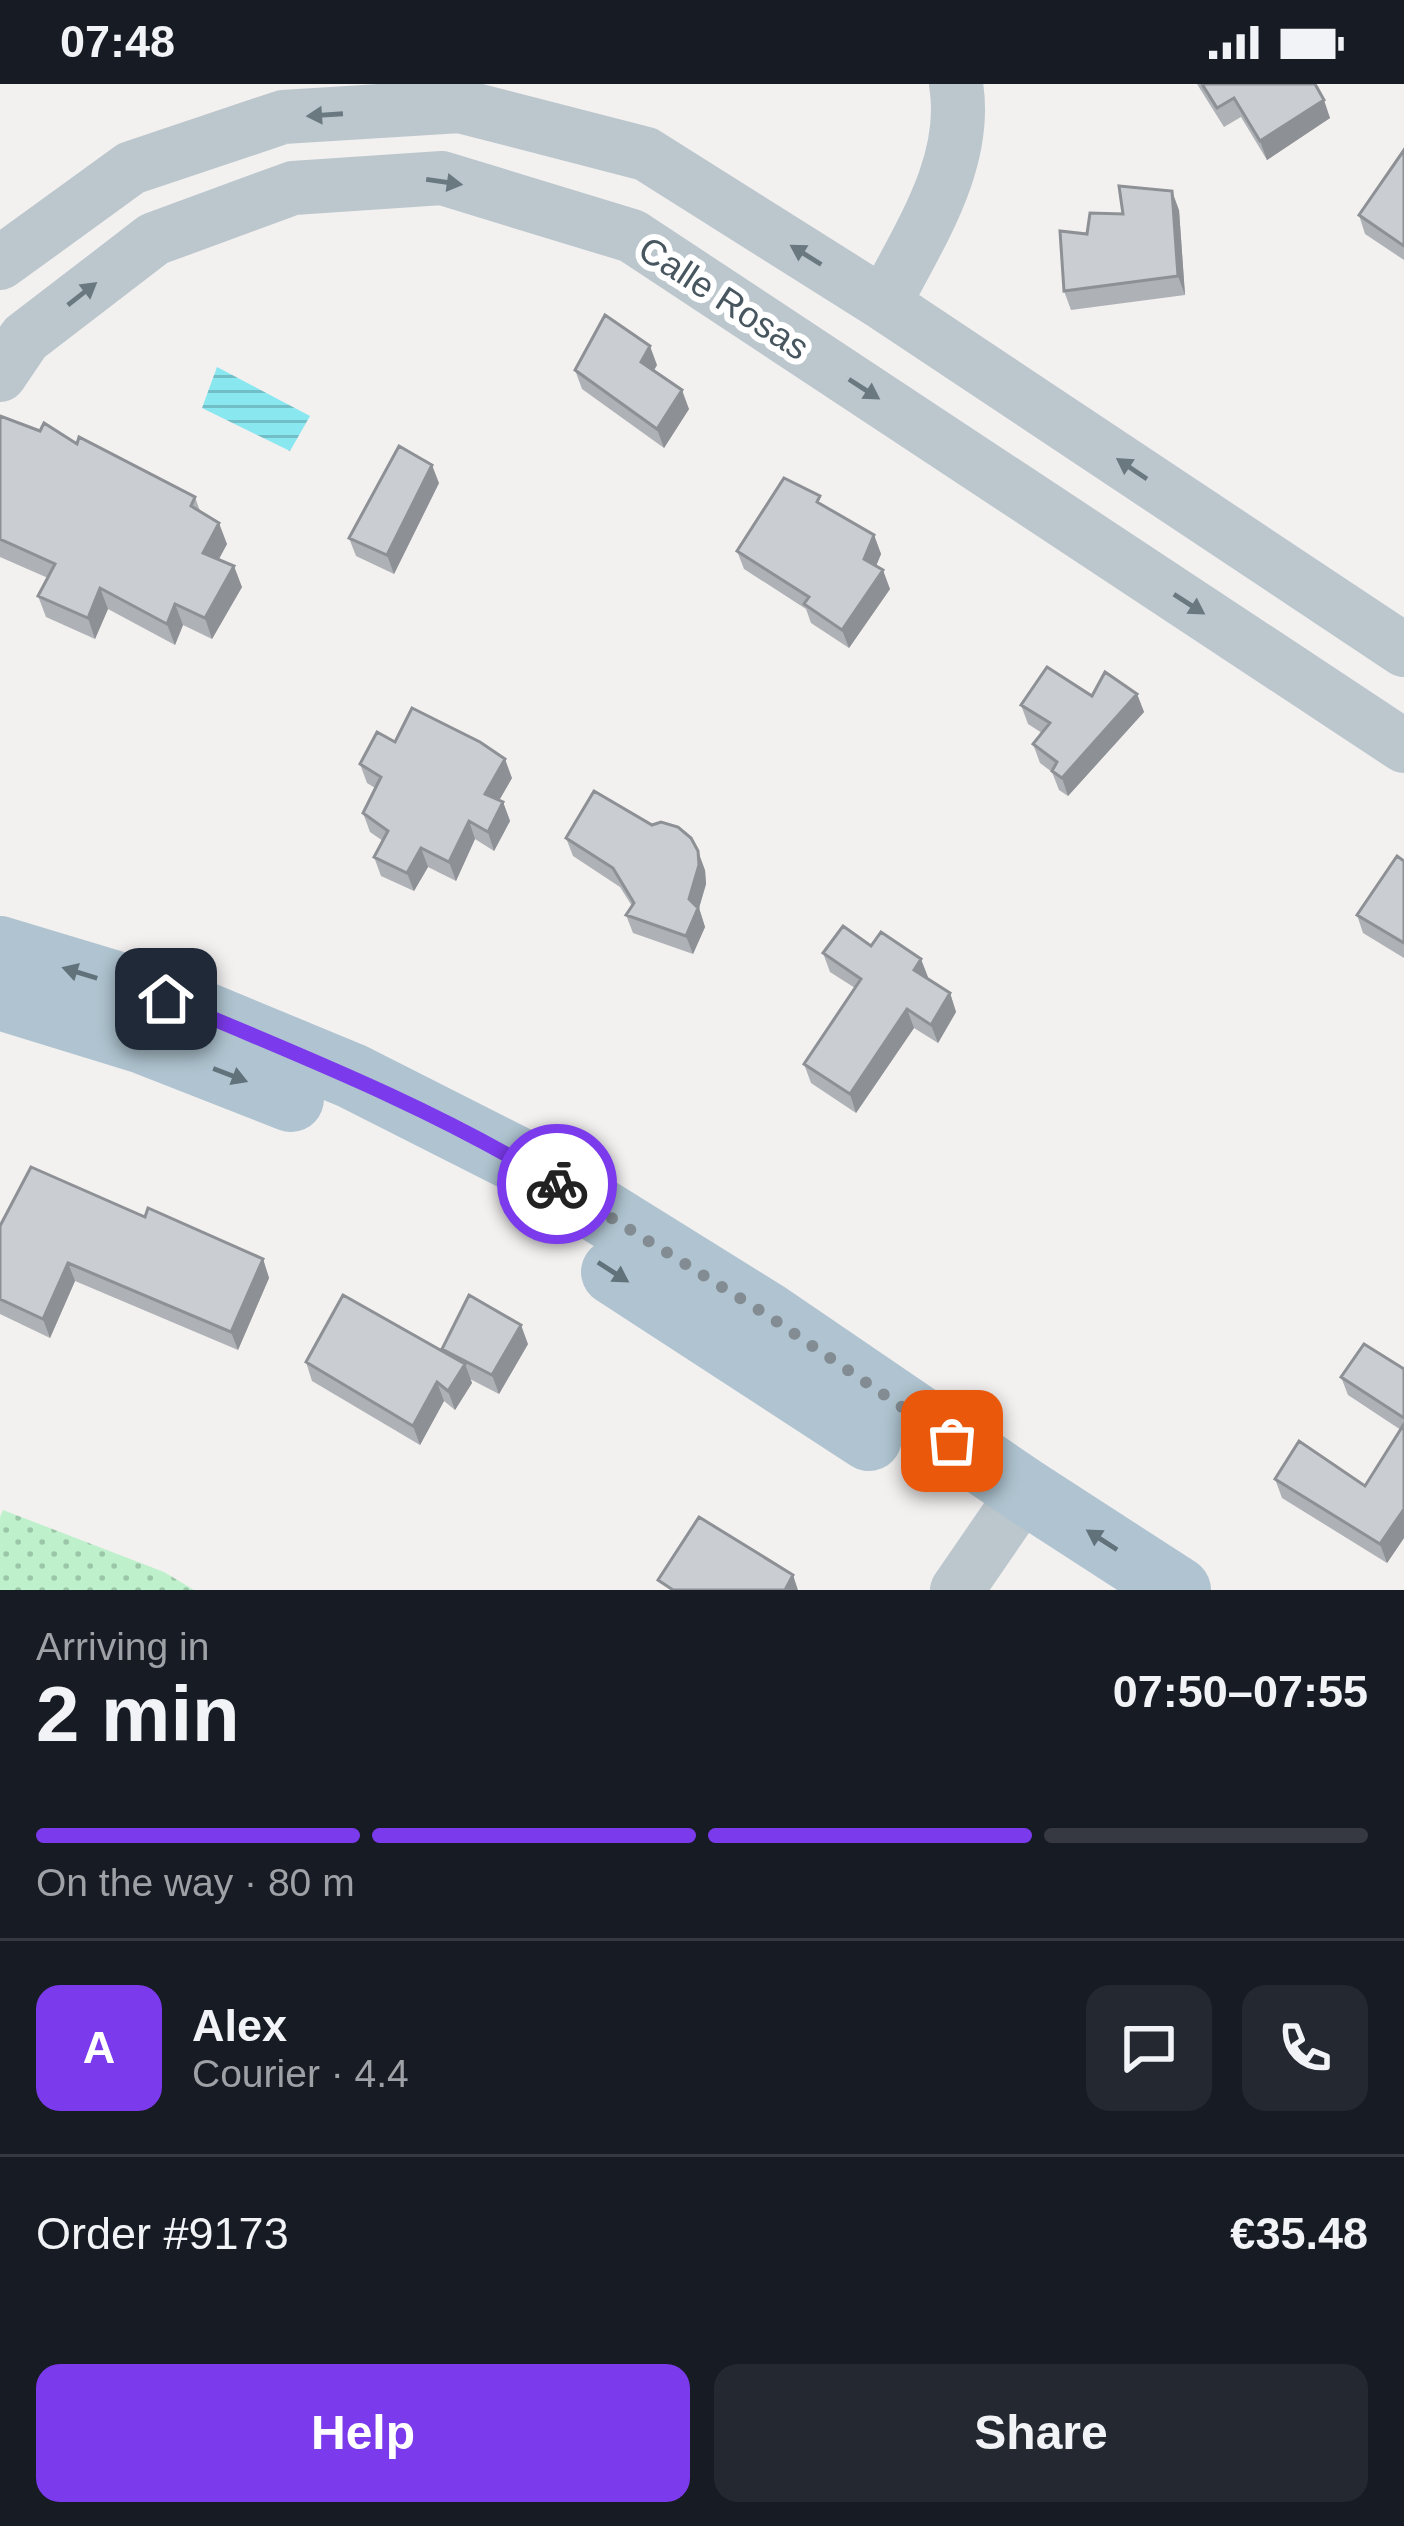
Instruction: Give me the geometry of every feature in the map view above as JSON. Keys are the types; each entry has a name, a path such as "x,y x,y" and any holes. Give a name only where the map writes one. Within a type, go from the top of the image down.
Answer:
{"main road":[{"path":"0,949 166,999 352,1076 518,1160 767,1315 1014,1508 1099,1590"},
{"path":"0,997 143,1041 336,1116 490,1192 1014,1508 1178,1590"}],"street":[{"path":"884,304 934,207 953,158 959,107 956,84"},
{"path":"1,261 131,168 283,117 460,106 646,154 884,304 1404,650"},
{"name":"Calle Rosas","path":"0,375 25,338 154,238 292,188 442,178 632,236 1404,746"},
{"path":"957,1590 1014,1508"}],"green space":[{"path":"3,1510 164,1572 194,1590 0,1590"}],"water":[{"path":"217,367 310,416 290,451 202,408"}],"building":[{"path":"1202,84 1315,84 1324,100 1260,141 1234,98 1217,108"},
{"path":"1404,150 1404,246 1359,215"},
{"path":"1119,186 1172,191 1178,276 1064,291 1060,231 1087,234 1090,213 1123,214"},
{"path":"605,315 650,346 641,362 682,390 657,429 575,370"},
{"path":"0,416 40,431 44,423 77,444 79,437 195,497 191,506 219,523 203,553 234,566 205,618 175,604 167,624 100,588 88,618 38,596 55,564 0,539"},
{"path":"399,446 432,465 387,555 349,538"},
{"path":"784,478 820,496 817,502 874,535 864,559 883,570 842,630 804,604 809,597 737,551"},
{"path":"1047,667 1092,696 1105,672 1137,694 1062,778 1052,771 1057,762 1033,744 1050,723 1021,705"},
{"path":"412,708 505,759 485,794 503,802 488,832 469,821 449,862 421,848 407,873 374,857 388,831 363,813 381,777 360,764 377,732 395,742"},
{"path":"594,791 652,825 661,822 678,827 691,838 699,865 689,899 698,908 686,936 626,915 634,903 613,868 566,838"},
{"path":"1397,856 1404,861 1404,943 1357,915"},
{"path":"843,926 871,946 881,932 921,959 914,970 950,993 931,1025 907,1009 850,1094 804,1064 861,979 823,953"},
{"path":"31,1167 145,1217 148,1208 263,1259 231,1332 68,1263 43,1319 0,1299 0,1226"},
{"path":"343,1295 465,1364 448,1391 437,1382 413,1426 306,1362"},
{"path":"469,1295 521,1325 492,1375 442,1349"},
{"path":"1364,1344 1404,1369 1404,1418 1341,1377"},
{"path":"1404,1424 1404,1509 1380,1544 1275,1479 1299,1441 1365,1486"},
{"path":"699,1517 793,1575 785,1590 673,1590 658,1580"}],"way so far":[{"path":"557,1184 767,1315 952,1441"}],"route":[{"path":"166,999 352,1076 557,1184"}]}
